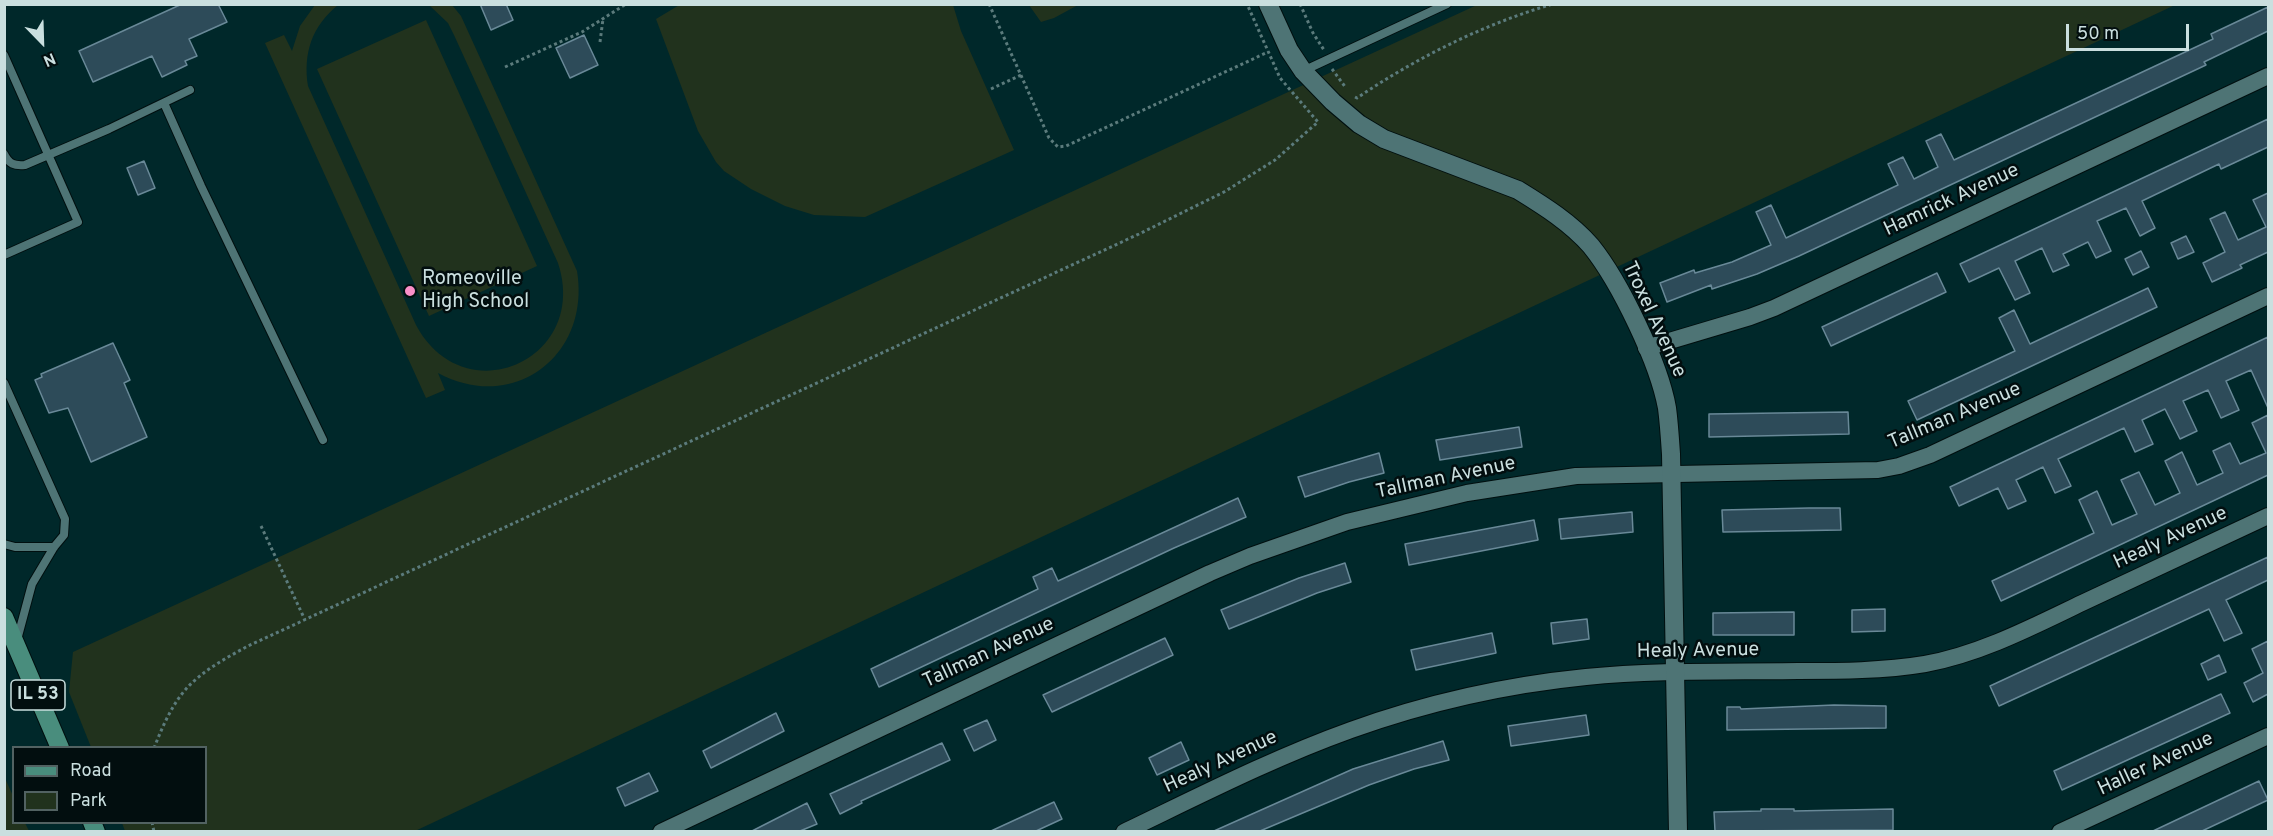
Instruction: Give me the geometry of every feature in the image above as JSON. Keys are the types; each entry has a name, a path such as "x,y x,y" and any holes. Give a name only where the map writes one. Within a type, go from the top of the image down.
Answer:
{"main road":[{"name":"IL 53","path":"4,617 60,746"}],"street":[{"name":"Troxel Avenue","path":"1268,4 1289,50 1303,71 1351,117 1384,139 1518,190 1555,213 1590,245 1618,289 1657,374 1667,407 1671,474 1678,831"},
{"name":"Hamrick Avenue","path":"1646,348 1774,308 2268,76"},
{"name":"Tallman Avenue","path":"661,831 1210,573 1299,539 1374,514 1467,493 1576,476 1845,471 1899,466 1930,455 2268,296"},
{"name":"Healy Avenue","path":"1124,831 1292,753 1352,730 1463,697 1541,682 1588,677 1675,672 1831,671 1889,668 1925,664 1957,656 2017,634 2268,516"},
{"name":"Haller Avenue","path":"2060,831 2268,735"}],"lane":[{"path":"1303,71 1447,4"},
{"path":"4,55 78,222 4,255"},
{"path":"4,154 8,162 16,166 49,154 190,90"},
{"path":"164,103 201,186 323,440"},
{"path":"4,383 65,519 64,535 54,547 32,584 16,644"},
{"path":"4,544 15,548 54,547"}],"path":[{"path":"505,67 582,32 626,4"},
{"path":"989,4 1049,138 1058,147 1066,146 1268,52"},
{"path":"154,746 164,721 186,689 214,666 248,646 1139,234 1224,192 1275,160 1318,122 1280,78 1247,4"},
{"path":"1300,4 1335,76 1357,98 1402,69 1460,41 1521,13 1553,4"},
{"path":"600,42 603,19"},
{"path":"991,88 1021,75"},
{"path":"261,526 305,620"}],"green space":[{"path":"681,4 953,5 961,31 1014,150 865,217 814,215 785,206 751,189 724,171 716,162 698,131 656,19"},
{"path":"315,5 338,5 322,22 311,41 307,62 308,86 416,325 437,352 463,367 490,371 517,364 540,349 556,326 563,297 558,263 454,35 448,23 429,5 452,5 461,16 577,271 578,301 572,328 559,351 541,369 519,381 494,386 466,384 438,373 445,390 426,398 265,43 284,35 292,51 300,26"},
{"path":"1029,5 1078,5 1041,22"},
{"path":"1477,5 2175,5 415,831 125,831 122,824 207,824 207,746 91,746 69,692 73,652"},
{"path":"426,20 537,266 429,316 317,69"},
{"path":"4,776 12,794 12,824 26,824 29,831 5,831"}],"building":[{"path":"182,4 218,4 227,22 189,39 197,56 185,61 187,65 162,77 152,56 93,82 79,51"},
{"path":"480,4 506,4 513,20 491,30"},
{"path":"2268,7 2268,31 2204,62 2206,65 1799,256 1757,274 1712,289 1711,285 1667,302 1660,283 1694,270 1695,273 1732,262 1771,245 1756,212 1771,205 1786,238 1898,185 1888,164 1903,157 1914,179 1938,167 1926,141 1941,134 1954,160 2213,39 2211,34"},
{"path":"584,35 598,65 570,78 556,48"},
{"path":"2268,119 2268,147 2221,169 2219,164 2142,201 2155,228 2140,236 2126,208 2097,221 2111,251 2096,258 2088,242 2063,254 2069,265 2053,272 2042,248 2015,261 2030,293 2015,300 1999,268 1969,282 1960,264"},
{"path":"144,161 155,188 138,195 127,168"},
{"path":"2268,193 2268,252 2240,265 2242,268 2212,282 2203,263 2225,252 2210,219 2225,212 2238,240 2266,227 2253,200"},
{"path":"2186,236 2194,252 2178,259 2171,243"},
{"path":"2141,251 2149,267 2133,275 2125,259"},
{"path":"1937,273 1946,292 1831,346 1822,327"},
{"path":"2148,288 2157,307 1917,420 1908,401 2015,351 1999,318 2014,310 2030,344"},
{"path":"2268,337 2268,408 2251,370 2226,381 2239,410 2221,418 2208,390 2183,401 2197,431 2180,439 2165,409 2142,420 2153,444 2135,452 2124,428 2058,459 2071,486 2055,493 2043,467 2016,480 2026,501 2008,509 1998,488 1959,506 1950,487"},
{"path":"113,343 130,380 124,383 147,437 91,462 68,408 49,413 35,380 42,377 41,374"},
{"path":"1848,412 1849,434 1709,437 1709,414"},
{"path":"2268,415 2268,475 2001,601 1992,581 2094,533 2079,500 2097,491 2112,525 2137,514 2121,480 2139,472 2155,505 2180,493 2165,461 2182,452 2197,485 2223,473 2213,451 2230,443 2240,464 2266,453 2252,423"},
{"path":"1519,427 1522,447 1440,460 1436,440"},
{"path":"1379,453 1384,473 1305,497 1298,477"},
{"path":"1238,498 1246,517 1174,548 879,687 871,669 1038,589 1033,577 1052,568 1058,581"},
{"path":"1840,508 1841,530 1723,532 1722,510"},
{"path":"1632,512 1633,532 1561,539 1559,519"},
{"path":"1534,520 1538,540 1409,565 1405,544"},
{"path":"2268,557 2268,580 2226,600 2242,633 2224,641 2209,609 1999,706 1990,686"},
{"path":"1345,563 1351,582 1317,593 1229,629 1221,610 1299,578"},
{"path":"1885,609 1885,631 1852,632 1852,610"},
{"path":"1794,612 1794,635 1713,635 1713,613"},
{"path":"1587,619 1589,639 1553,644 1551,623"},
{"path":"1492,633 1496,653 1416,670 1411,650"},
{"path":"1165,638 1173,655 1052,712 1043,695"},
{"path":"2268,641 2268,694 2253,702 2244,683 2263,673 2252,649"},
{"path":"2219,655 2226,672 2208,680 2201,664"},
{"path":"2221,694 2230,713 2062,790 2054,771"},
{"path":"1834,705 1886,706 1886,728 1727,730 1727,707 1740,707 1741,709"},
{"path":"776,713 784,731 711,768 703,751"},
{"path":"1586,715 1589,735 1511,746 1508,726"},
{"path":"987,720 996,740 974,751 964,730"},
{"path":"1443,741 1449,760 1414,769 1369,785 1260,831 1214,831 1353,769"},
{"path":"1181,742 1189,760 1157,775 1149,758"},
{"path":"942,743 950,760 861,801 862,803 840,814 830,794"},
{"path":"649,773 658,791 625,806 617,788"},
{"path":"2259,781 2268,800 2202,831 2153,831"},
{"path":"1054,802 1062,819 1036,831 991,831"},
{"path":"807,803 817,824 800,831 752,831"},
{"path":"1761,809 1794,809 1794,811 1893,809 1893,830 1715,831 1714,812 1761,811"}],"place":[{"name":"Romeoville High School","path":"410,291"}]}
